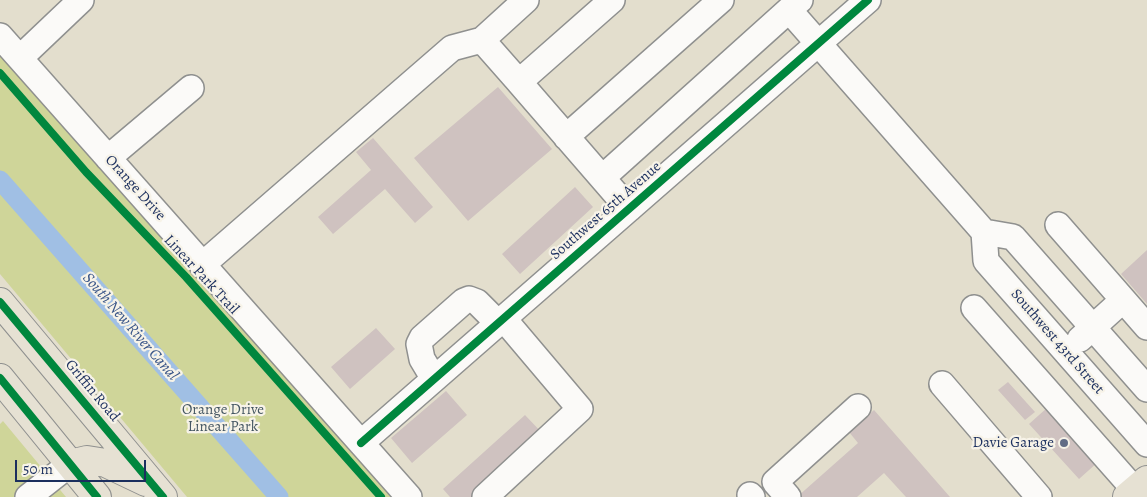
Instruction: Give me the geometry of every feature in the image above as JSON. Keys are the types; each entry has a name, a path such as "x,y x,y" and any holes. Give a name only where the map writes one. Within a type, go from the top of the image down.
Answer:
{"main road":[{"name":"Griffin Road","path":"0,302 158,491"},
{"path":"0,378 97,497"},
{"path":"70,464 86,460 106,463 158,491"}],"street":[{"path":"20,58 81,0"},
{"path":"202,264 452,48 482,40 526,0"},
{"path":"519,82 612,0"},
{"path":"566,137 721,0"},
{"name":"Southwest 65th Avenue","path":"361,443 868,0"},
{"path":"602,178 794,5 818,44 984,232 1013,237 1147,389"},
{"name":"Orange Drive","path":"0,36 410,497"},
{"path":"482,40 629,209"},
{"path":"108,158 191,88"},
{"path":"1058,225 1147,328"},
{"name":"Southwest 43rd Street","path":"984,232 986,261 1147,444"},
{"path":"434,379 422,359 419,344 422,338 457,307 469,299 476,302 500,321 580,408 485,497"},
{"path":"1066,352 1123,300"},
{"path":"974,308 1138,491"},
{"path":"942,384 1039,497"},
{"path":"788,497 775,482 858,407"},
{"path":"28,497 70,464"}],"green space":[{"name":"Orange Drive Linear Park","path":"0,49 395,497 187,497 0,274"},
{"path":"3,421 66,497 0,497 0,424"}],"building":[{"path":"498,87 552,149 468,221 414,158"},
{"path":"373,138 433,207 415,223 385,189 333,234 318,217 371,170 356,152"},
{"path":"575,187 593,207 520,274 502,254"},
{"path":"1147,250 1147,304 1121,274"},
{"path":"376,328 395,349 350,389 331,367"},
{"path":"1008,382 1035,412 1025,420 998,390"},
{"path":"446,391 467,415 412,463 391,438"},
{"name":"Davie Garage","path":"1048,407 1098,462 1079,479 1029,424"},
{"path":"874,410 950,497 906,497 884,473 857,497 797,497 858,443 849,432"},
{"path":"525,415 544,435 475,497 450,497 443,489"}],"waterway":[{"name":"South New River Canal","path":"0,180 279,497"}],"cycle path":[{"path":"361,443 868,0"},
{"name":"Linear Park Trail","path":"0,73 86,172 186,277 381,497"},
{"path":"0,302 163,497"},
{"path":"0,378 97,497"}],"place":[{"name":"Davie Garage","path":"1064,443"}]}
